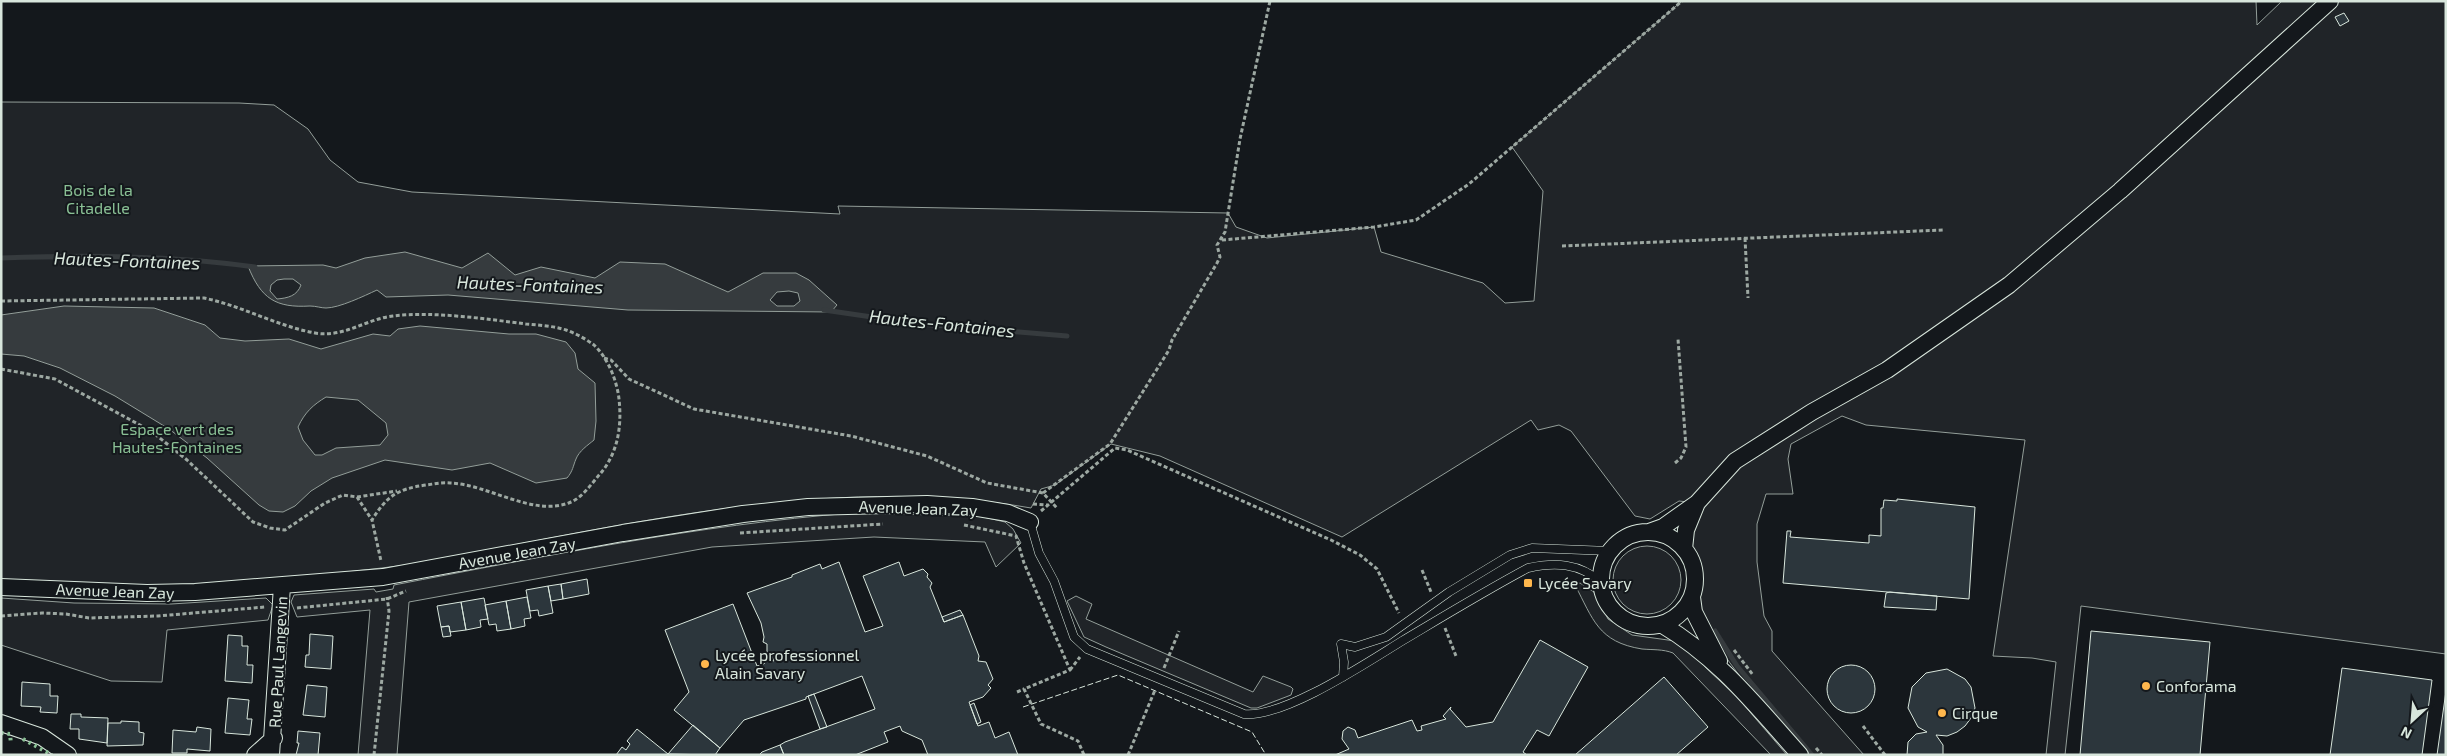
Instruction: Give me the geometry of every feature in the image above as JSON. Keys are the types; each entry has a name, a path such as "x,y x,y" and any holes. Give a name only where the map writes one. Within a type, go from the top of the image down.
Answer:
{"street":[{"path":"1692,597 1680,614 1661,624 1640,626 1621,618 1607,602 1601,582 1604,561 1610,551 1631,534 1649,532 1663,527 1697,503 1735,461 1776,433 1887,370 2009,285 2120,191 2330,1"},
{"path":"1684,549 1686,530 1697,503"},
{"name":"Avenue Jean Zay","path":"1,587 147,593 282,586 383,577 623,533 743,514 808,507 927,504 972,507 1008,513 1030,522"},
{"path":"1649,532 1669,536 1684,549 1694,569 1695,577 1692,597 1694,612 1723,669"},
{"name":"Rue Paul Langevin","path":"271,755 274,738 282,586"},
{"path":"1661,624 1696,647 1723,669 1800,755"},
{"path":"1,723 42,737 68,755"},
{"path":"254,755 274,738"}],"lane":[{"path":"1030,522 1039,553 1054,581 1074,637 1087,649 1244,714 1256,716 1282,707 1343,677 1528,568 1548,563 1568,564 1592,575 1601,582"},
{"path":"1343,677 1344,662 1340,644 1355,647 1371,643 1386,636 1449,592 1510,555 1532,548 1610,551"}],"path":[{"path":"1043,493 1110,444 1169,350 1172,340 1220,257 1217,245 1225,232 1240,139 1270,1"},
{"path":"1221,240 1374,227 1416,220 1469,184 1682,1"},
{"path":"1562,246 1943,230"},
{"path":"1746,238 1748,298"},
{"path":"1,301 134,301 204,298 228,303 315,332 334,333 391,316 415,315 504,321 566,330 595,346 613,375 618,387 620,407 619,436 609,464 587,489 572,502 551,507 451,482 410,487 397,491 357,497 343,495 325,504 285,530 270,528 253,522 188,460 151,431 55,379 1,369"},
{"path":"1675,463 1681,458 1686,447 1678,340"},
{"path":"604,358 611,360 622,374 662,396 694,409 852,436 927,456 987,483 1043,493 1056,508"},
{"path":"613,375 622,374"},
{"path":"1047,504 1114,448 1127,450 1332,540 1360,555 1376,569 1405,624"},
{"path":"372,520 382,504 397,491"},
{"path":"357,497 372,520 389,612 374,755"},
{"path":"739,533 893,523"},
{"path":"957,524 1016,536 1024,563 1070,670 1017,692"},
{"path":"1,616 42,613 66,614 89,618 158,616 264,607 282,612 301,607 387,599 409,590"},
{"path":"1128,755 1179,631"},
{"path":"1024,689 1041,724 1078,741 1084,755"},
{"path":"1863,726 1884,755"}],"green space":[{"path":"1682,1 2256,1 2257,25 2282,1 2446,1 2446,654 2081,606 2065,755 2046,755 2056,662 2032,658 1993,656 2025,440 1866,425 1842,416 1791,444 1788,459 1793,494 1766,494 1757,524 1757,562 1764,616 1772,631 1772,651 1864,755 1809,755 1744,682 1729,662 1703,621 1693,599 1694,569 1684,549 1697,503 1679,501 1650,519 1635,516 1571,431 1559,425 1538,430 1531,420 1342,537 1160,456 1111,444 1055,485 1041,489 1031,508 955,499 878,496 800,500 644,521 414,564 315,575 216,583 149,585 1,580 1,102 239,103 274,105 308,129 330,160 358,182 412,192 840,214 838,206 1228,213 1236,227 1267,238 1374,227 1381,252 1483,283 1505,303 1534,301 1543,191 1512,147"},
{"path":"852,513 979,516 1005,522 1013,529 1021,543 996,567 985,542 874,537 712,547 409,602 397,755 358,755 370,610 297,617 291,602 294,595 374,589 376,592 393,589 394,585 679,533 794,518"},
{"path":"1640,546 1654,546 1666,551 1676,561 1681,573 1681,587 1676,599 1666,609 1654,614 1640,614 1628,609 1618,599 1613,587 1613,573 1618,561 1628,551"},
{"path":"1580,583 1594,592 1608,619 1632,635 1675,641 1694,650 1705,667 1737,697 1787,755 1771,755 1673,653 1627,646 1606,635 1593,618 1575,585"},
{"path":"1076,596 1092,604 1086,619 1253,692 1263,676 1291,687 1293,689 1291,695 1257,708 1251,708 1084,637 1067,601"},
{"path":"1,598 74,603 171,604 266,598 273,605 268,620 167,630 162,682 111,681 1,645"}],"water":[{"path":"405,252 462,268 488,253 515,275 541,267 595,278 620,262 665,264 728,292 763,273 796,273 809,280 837,305 831,312 628,310 448,295 386,297 377,290 338,306 326,308 288,305 271,299 258,286 248,266 323,265 336,268 365,258","holes":["293,279 301,285 292,296 277,299 270,291 271,285 277,280","789,291 798,293 800,301 794,306 777,306 770,300 777,292"]},
{"path":"64,306 154,308 205,325 220,338 245,341 289,339 321,349 373,334 390,336 398,329 420,326 509,334 536,334 566,342 575,353 578,369 595,383 596,421 594,440 579,453 567,478 536,483 490,463 452,470 385,460 332,478 311,491 295,506 283,512 269,511 259,505 207,458 169,429 115,396 60,368 24,356 1,354 1,315","holes":["326,397 358,400 386,423 388,435 380,445 336,448 322,455 315,455 303,440 298,427 307,413"]}],"building":[{"path":"2344,13 2349,21 2340,26 2335,17"},
{"path":"1897,499 1975,507 1969,599 1783,583 1787,531 1791,531 1790,537 1869,543 1869,535 1881,536 1881,508 1883,508 1884,500 1897,501"},
{"path":"839,562 865,632 883,626 863,576 899,562 904,576 923,569 928,574 927,577 932,583 930,587 944,622 963,615 979,656 978,661 986,662 993,679 988,685 991,688 983,697 969,702 978,726 989,722 995,738 1009,732 1018,755 928,755 922,740 902,731 900,726 884,732 888,742 855,755 784,755 780,745 785,742 875,709 862,676 806,697 806,699 744,720 720,748 674,710 689,692 665,630 733,604 757,666 764,664 766,659 774,661 771,654 767,652 767,644 763,642 764,637 761,623 747,593 792,577 792,575 820,564 822,569"},
{"path":"587,579 589,594 563,599 561,584"},
{"path":"561,584 563,599 551,601 548,586"},
{"path":"548,586 553,613 539,616 538,610 530,611 526,590"},
{"path":"1886,593 1937,596 1936,610 1884,607"},
{"path":"527,597 531,618 524,619 525,626 511,629 506,601"},
{"path":"484,598 488,619 480,620 481,627 466,630 461,602"},
{"path":"506,601 511,629 497,631 496,624 489,625 485,605"},
{"path":"461,602 466,630 450,632 449,626 441,627 437,606"},
{"path":"960,610 963,615 944,622 942,617"},
{"path":"449,626 451,636 443,637 441,627"},
{"name":"Conforama","path":"2091,631 2210,642 2200,755 2080,755"},
{"path":"310,634 333,636 331,669 305,667 306,655 309,655"},
{"path":"228,635 242,636 242,646 248,646 247,665 253,665 252,683 225,681"},
{"path":"1540,640 1588,667 1549,736 1537,730 1523,752 1527,755 1335,755 1349,749 1342,739 1343,731 1348,727 1355,730 1358,738 1412,720 1417,731 1422,730 1421,726 1446,719 1443,716 1451,707 1450,709 1466,727 1493,722"},
{"path":"1846,665 1856,665 1865,669 1871,675 1875,689 1871,703 1865,709 1856,713 1846,713 1837,709 1831,703 1827,694 1827,684 1831,675 1837,669"},
{"path":"2342,668 2432,680 2422,755 2330,755"},
{"name":"Cirque","path":"1947,669 1965,679 1971,687 1975,708 1971,718 1957,732 1947,736 1936,735 1943,745 1943,755 1907,755 1908,742 1916,734 1927,732 1918,727 1908,708 1912,687 1926,673"},
{"path":"1664,677 1708,727 1676,755 1575,755"},
{"path":"22,682 50,684 50,696 58,696 57,713 40,712 41,707 21,706"},
{"path":"307,685 327,687 325,717 303,715"},
{"path":"2446,691 2446,755 2437,755"},
{"path":"814,694 827,727 820,729 808,696"},
{"path":"228,698 249,700 247,719 252,719 250,735 225,733"},
{"path":"974,703 981,722 977,724 970,705"},
{"path":"71,714 81,714 81,717 108,718 107,743 79,739 79,729 70,729"},
{"path":"121,721 139,722 139,732 144,733 143,745 107,746 108,723 121,723"},
{"path":"693,725 720,748 715,755 668,754"},
{"path":"197,727 211,729 210,751 187,749 187,753 172,753 173,730 196,732"},
{"path":"637,729 669,755 616,755 622,747 626,750 630,744 627,741"},
{"path":"298,731 320,733 318,755 296,755 299,743 297,743"},
{"path":"780,745 784,755 759,755 762,752"}],"waterway":[{"name":"Hautes-Fontaines","path":"1,258 64,256 160,258 255,267"},
{"name":"Hautes-Fontaines","path":"824,310 920,324 1067,336"},
{"path":"1715,631 1737,666 1812,755"}],"hedge":[{"path":"1,733 10,734 11,744"},
{"path":"23,739 52,755"}],"fence":[{"path":"1023,707 1118,675 1252,732 1266,755"}],"place":[{"name":"Lycée Savary","path":"1528,583"},
{"name":"Lycée professionnel Alain Savary","path":"705,664"},
{"name":"Conforama","path":"2146,686"},
{"name":"Cirque","path":"1942,713"}],"park label":[{"name":"Bois de la Citadelle","path":"98,199"},
{"name":"Espace vert des Hautes-Fontaines","path":"177,438"}]}
